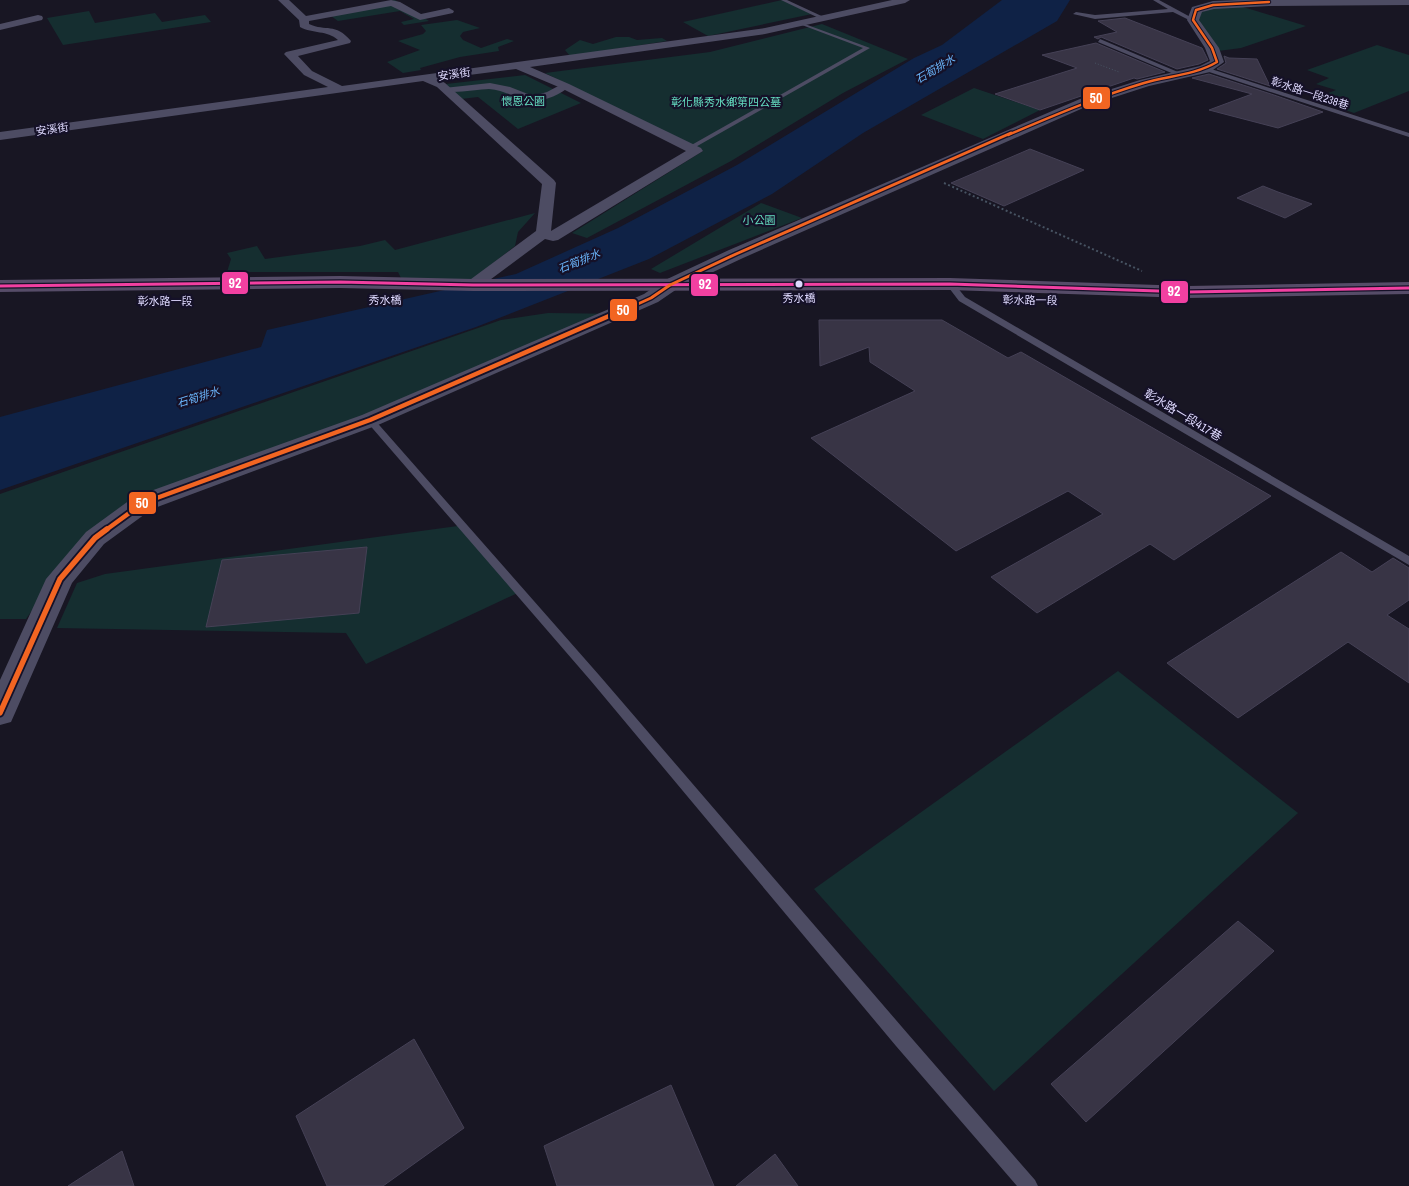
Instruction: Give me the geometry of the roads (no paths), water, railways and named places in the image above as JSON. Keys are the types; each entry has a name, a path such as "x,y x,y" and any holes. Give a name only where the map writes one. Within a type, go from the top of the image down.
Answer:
{"main road":[{"name":"彰水路一段","path":"0,291 340,282"},
{"name":"秀水橋","path":"340,282 473,286 570,286"},
{"name":"彰水路一段","path":"570,286 745,300 956,292 1188,292 1409,288"},
{"name":"彰水路一段","path":"0,291 330,300"},
{"name":"秀水橋","path":"330,300 536,300 660,292"},
{"name":"彰水路一段","path":"956,292 1409,304"}],"street":[{"path":"283,0 304,19 304,25 308,28 319,31 331,30 346,41 290,54 308,73 340,89"},
{"name":"安溪街","path":"0,136 765,31 804,24 905,0"},
{"path":"0,713 60,579 95,538 143,503 370,420 513,360 660,292 736,254 1085,102 1145,83 1183,76 1205,69 1217,62 1212,48 1193,20 1196,10 1213,5 1267,1 1409,1"},
{"path":"304,19 391,3 420,17 449,11"},
{"path":"0,27 38,18"},
{"path":"518,65 566,86 696,151 553,237 543,233"},
{"path":"425,78 442,85 549,183 543,233 473,286"},
{"path":"447,90 478,85 492,86 507,88 524,97 533,99 554,93 566,86"}],"lane":[{"path":"783,0 825,19"},
{"path":"1155,0 1193,20"},
{"path":"1076,14 1095,17 1174,10"},
{"path":"690,148 867,48 804,24"},
{"path":"1100,41 1183,76"},
{"name":"彰水路一段238巷","path":"1205,69 1409,135"},
{"name":"彰水路一段417巷","path":"956,292 1409,562"},
{"path":"370,420 595,678 902,1040 1029,1186"}],"water":[{"name":"石筍排水","path":"1002,0 1070,0 1057,21 863,133 772,194 649,259 476,327 0,490 0,417 261,347 267,330 516,274 618,228 737,165 914,58 942,45"}],"place":[{"name":"秀水橋","path":"799,284"}],"park label":[{"name":"懷恩公園","path":"523,101"},
{"name":"彰化縣秀水鄉第四公墓","path":"726,102"},
{"name":"小公園","path":"759,220"}]}
